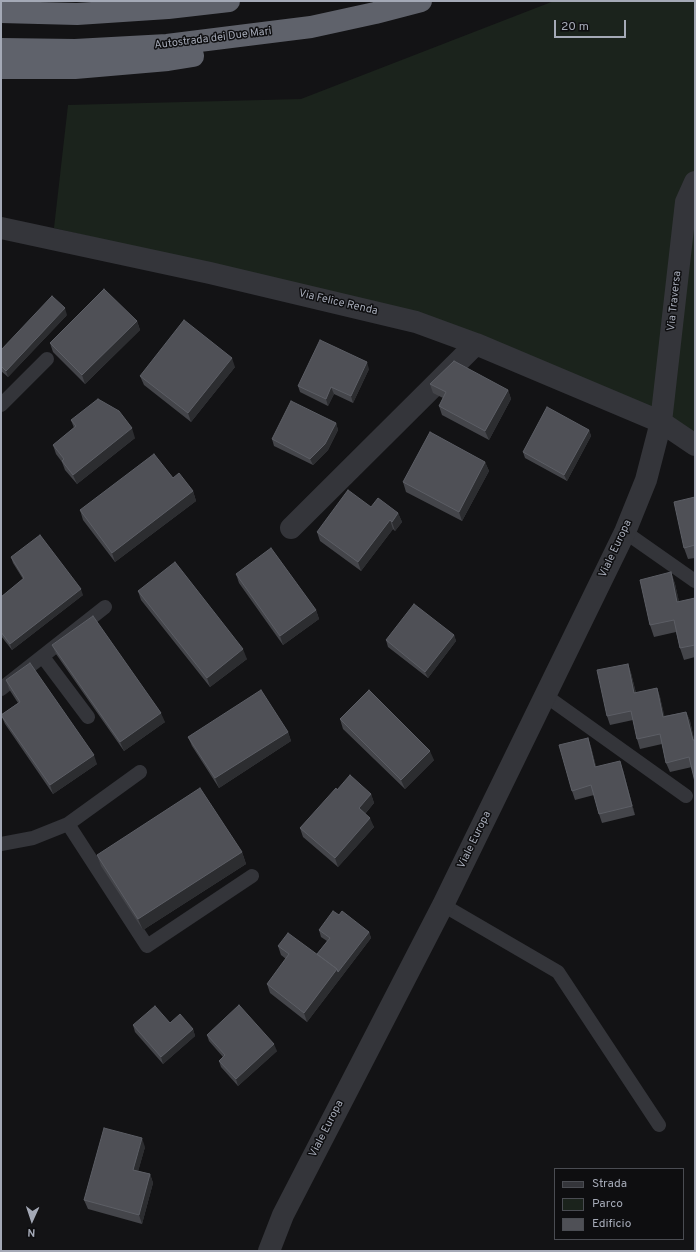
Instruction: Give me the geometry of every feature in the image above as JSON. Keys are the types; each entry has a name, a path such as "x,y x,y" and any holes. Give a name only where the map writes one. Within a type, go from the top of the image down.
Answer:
{"highway":[{"path":"1,12 77,14 168,8 229,1"},
{"name":"Autostrada dei Due Mari","path":"1,48 75,50 167,45 310,27 421,1"},
{"path":"1,5 77,14"},
{"path":"1,68 75,68 168,60 238,48 310,27"}],"street":[{"name":"Via Traversa","path":"661,422 686,202 695,182"},
{"name":"Via Felice Renda","path":"1,228 210,273 416,322 476,344 661,422 695,445"},
{"path":"291,528 476,344"},
{"name":"Viale Europa","path":"269,1251 283,1215 443,905 625,532 646,480 661,422"}],"lane":[{"path":"1,405 47,359"},
{"path":"625,532 695,582"},
{"path":"1,689 105,607"},
{"path":"43,657 88,717"},
{"path":"546,696 686,796"},
{"path":"1,844 33,838 68,824 140,772"},
{"path":"68,824 147,946 252,876"},
{"path":"443,905 558,972 659,1125"}],"green space":[{"path":"554,1 695,1 695,434 440,320 54,228 68,105 301,99"}],"building":[{"path":"104,289 137,321 82,375 50,343"},
{"path":"52,296 65,308 6,371 1,366 1,350"},
{"path":"184,320 232,358 188,413 140,376"},
{"path":"320,340 367,362 351,396 331,387 326,399 298,386"},
{"path":"454,361 508,390 485,431 439,406 446,392 430,384"},
{"path":"98,399 119,411 132,428 73,475 62,461 64,459 53,445 76,426 71,420"},
{"path":"291,401 336,423 325,444 310,459 272,439"},
{"path":"547,407 589,430 564,475 523,452"},
{"path":"430,432 485,462 459,512 403,482"},
{"path":"154,454 173,478 179,473 193,491 112,553 80,510"},
{"path":"348,490 371,507 378,498 398,513 392,522 390,520 358,562 317,532"},
{"path":"695,497 695,545 684,548 674,502"},
{"path":"40,535 81,589 10,644 1,632 1,597 24,578 11,557"},
{"path":"271,548 316,610 280,636 236,574"},
{"path":"175,562 243,649 207,678 138,591"},
{"path":"671,572 677,602 695,598 695,645 680,648 674,620 650,625 640,580"},
{"path":"414,604 454,635 425,672 386,640"},
{"path":"93,616 161,713 120,742 52,645"},
{"path":"30,663 94,755 50,785 1,715 20,702 6,680"},
{"path":"628,664 634,693 657,688 663,717 686,712 693,740 695,740 695,782 689,757 666,763 660,734 637,739 631,711 607,716 597,670"},
{"path":"261,690 288,732 215,778 188,737"},
{"path":"369,690 430,751 401,780 340,719"},
{"path":"588,738 595,767 620,761 632,806 599,814 591,785 572,791 559,745"},
{"path":"350,775 371,794 359,808 370,818 335,858 300,828 336,788 337,790"},
{"path":"200,788 242,852 138,919 97,855"},
{"path":"333,911 339,915 342,911 369,932 338,972 337,969 317,954 330,938 319,930"},
{"path":"288,933 337,969 304,1013 267,984 289,954 278,946"},
{"path":"239,1005 274,1044 236,1079 219,1061 225,1055 207,1035"},
{"path":"155,1006 170,1023 180,1014 193,1029 161,1057 133,1025"},
{"path":"104,1128 142,1138 133,1170 150,1174 139,1215 84,1200"}]}
